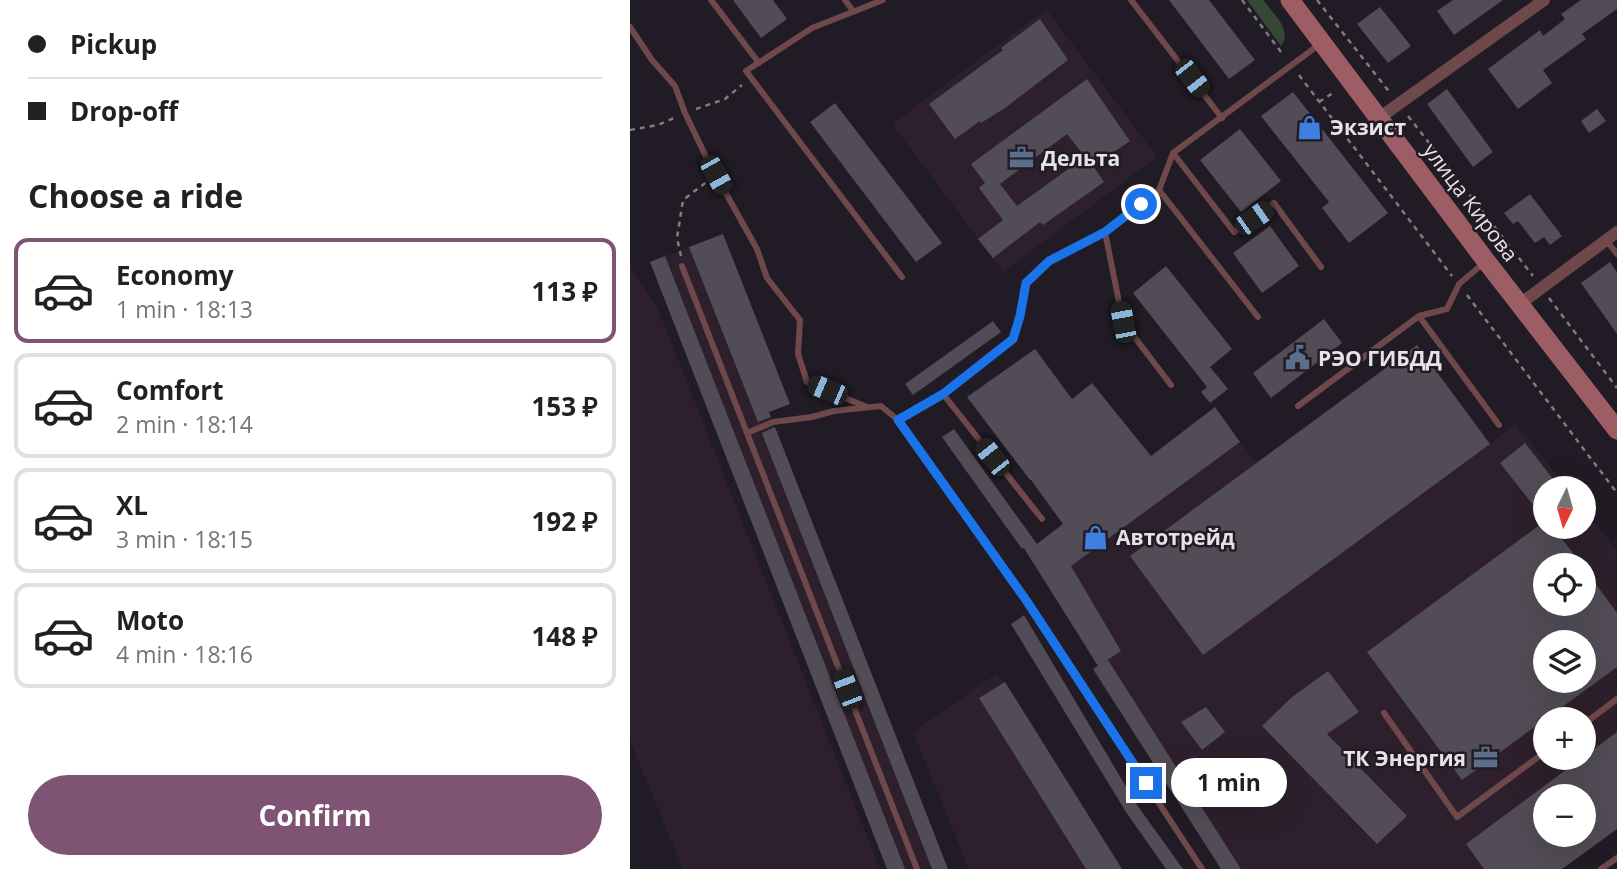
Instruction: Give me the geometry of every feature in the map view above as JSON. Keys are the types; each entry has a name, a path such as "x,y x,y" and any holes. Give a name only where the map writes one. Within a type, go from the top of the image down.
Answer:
{"main road":[{"name":"улица Кирова","path":"1290,0 1617,430"}],"street":[{"path":"1379,118 1544,0"},
{"path":"1520,304 1612,236"}],"lane":[{"path":"711,0 759,63"},
{"path":"845,0 853,10"},
{"path":"883,0 812,28 746,71 902,277"},
{"path":"1131,0 1222,118"},
{"path":"630,27 652,60 675,86 685,113 716,175 757,248 767,278 800,320 798,354 807,382 868,407"},
{"path":"898,420 943,394 1013,339 1026,283 1049,261 1105,232 1159,190 1173,153 1322,42"},
{"path":"1173,153 1234,232 1274,204 1321,267"},
{"path":"1159,190 1258,317"},
{"path":"1105,232 1123,322 1171,385"},
{"path":"1612,236 1617,254"},
{"path":"1298,406 1419,316 1447,309 1459,284 1486,261"},
{"path":"682,266 917,869"},
{"path":"1419,316 1499,425"},
{"path":"943,394 1042,519"},
{"path":"747,433 773,422 868,407 881,406 898,420 1026,600 1202,869"},
{"path":"1596,715 1617,699"},
{"path":"1384,712 1457,817 1533,761"},
{"path":"1601,869 1617,858"}],"path":[{"path":"1242,0 1617,493"},
{"path":"1317,0 1617,388"},
{"path":"630,130 658,125 725,99 751,78"},
{"path":"1319,102 1336,91"},
{"path":"682,266 677,238 683,200 716,175"}],"shaded area":[{"path":"1046,9 1157,157 1003,272 892,124"},
{"path":"723,234 790,404 769,412 948,869 887,869 650,262"},
{"path":"630,265 658,309 880,869 683,869 630,741"},
{"path":"1417,346 1491,444 1515,423 1557,476 1533,476 1533,539 1596,539 1596,524 1617,551 1617,829 1596,844 1596,784 1533,784 1533,847 1592,847 1562,869 1241,869 1108,661 1098,666 1026,552 1215,407 1256,463"},
{"path":"996,674 1005,682 1122,869 969,869 913,732"}],"green space":[{"path":"1247,0 1263,0 1276,16 1285,34 1281,46"}],"building":[{"path":"733,0 773,0 787,19 761,38"},
{"path":"1169,0 1209,0 1255,60 1229,79"},
{"path":"1453,0 1503,0 1454,35 1437,11"},
{"path":"1581,0 1617,0 1617,9 1582,34 1586,39 1543,70 1552,83 1518,109 1488,69 1540,30 1543,36 1565,19 1561,14"},
{"path":"1380,7 1411,46 1388,63 1357,24"},
{"path":"1040,19 1068,60 1005,108 981,123 980,121 955,139 929,104 1003,50 1001,48"},
{"path":"1087,79 1130,141 1093,166 1104,182 1043,225 1040,222 993,258 978,239 1003,220 979,188 985,183 971,164","holes":["1067,134 1085,157 1017,206 1000,184"]},
{"path":"1447,89 1493,152 1473,167 1427,104"},
{"path":"1293,92 1388,213 1349,243 1322,208 1329,202 1261,116"},
{"path":"835,103 942,243 916,262 810,122"},
{"path":"1597,109 1606,121 1589,133 1581,121"},
{"path":"1240,129 1281,181 1241,212 1200,160"},
{"path":"1530,194 1562,236 1550,245 1544,237 1535,243 1518,221 1513,224 1504,213"},
{"path":"1270,226 1299,266 1262,293 1233,253"},
{"path":"723,234 790,404 769,412 771,417 758,422 689,247"},
{"path":"665,256 905,869 887,869 650,262"},
{"path":"1610,262 1617,272 1617,334 1581,283"},
{"path":"1166,266 1232,349 1210,367 1228,389 1210,403 1201,392 1207,387 1133,293"},
{"name":"РЭО ГИБДД","path":"1324,319 1342,343 1271,398 1253,373"},
{"path":"993,321 1001,332 913,395 905,384"},
{"path":"1417,345 1490,444 1203,655 1130,556"},
{"path":"1035,349 1072,399 1092,383 1151,456 1215,407 1240,442 1071,566 1121,651 1100,665 1108,660 1241,869 1221,869 1093,669 1098,666 1024,548 1022,549 942,437 954,429 1037,544 1063,524 967,397"},
{"path":"775,427 948,869 932,869 763,436 762,433"},
{"path":"1525,443 1551,476 1533,476 1533,505 1500,463"},
{"path":"1533,530 1533,539 1562,539 1573,553 1533,553 1533,616 1596,616 1596,584 1617,613 1617,667 1596,682 1596,630 1533,630 1533,693 1581,693 1562,707 1533,707 1533,728 1462,780 1367,652"},
{"path":"1024,615 1137,805 1183,869 1166,869 1126,812 1011,624"},
{"path":"1328,671 1359,712 1327,734 1407,816 1377,844 1262,726 1292,697"},
{"path":"1005,682 1122,869 1086,869 979,698"},
{"path":"1206,707 1225,732 1202,750 1181,722"},
{"path":"1617,732 1617,829 1596,844 1596,784 1547,784 1566,770 1596,770 1596,748"},
{"path":"1533,794 1533,847 1592,847 1562,869 1484,869 1466,844"}],"place":[{"name":"Экзист","path":"1310,127"},
{"name":"Дельта","path":"1021,158"},
{"name":"РЭО ГИБДД","path":"1298,358"},
{"name":"Автотрейд","path":"1096,537"},
{"name":"ТК Энергия","path":"1486,758"}],"route":[{"path":"1141,204 1105,232 1049,261 1026,283 1013,339 943,394 898,420 1026,600 1146,783"}]}
